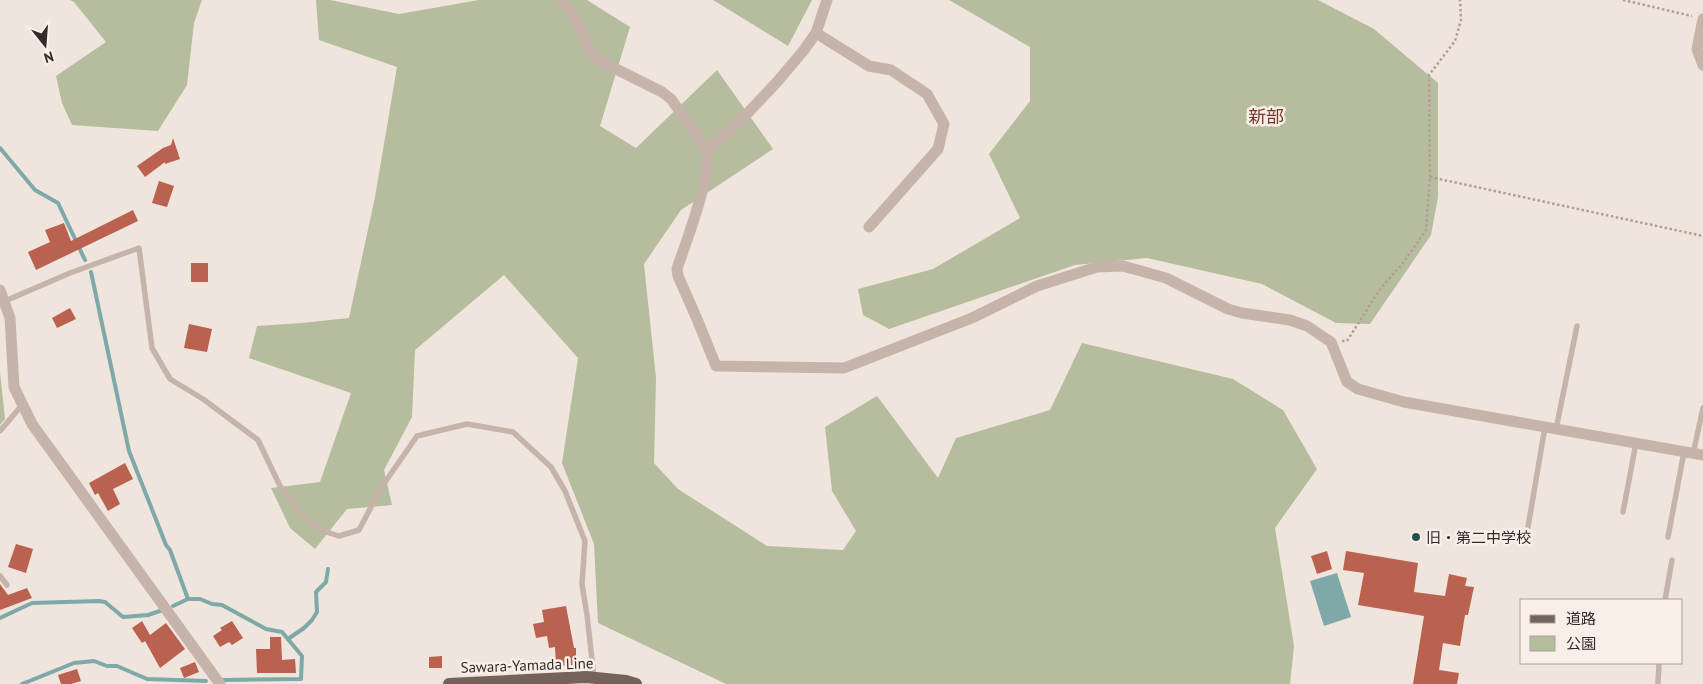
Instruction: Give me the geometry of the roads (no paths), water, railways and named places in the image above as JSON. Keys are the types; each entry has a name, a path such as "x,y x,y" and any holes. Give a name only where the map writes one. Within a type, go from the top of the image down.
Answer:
{"main road":[{"name":"Sawara-Yamada Line","path":"449,684 586,680 626,681 636,684"}],"street":[{"path":"560,0 578,21 594,58 671,98 707,151 708,168 698,206 677,269 678,276 698,319 716,366 844,368 972,318 1037,286 1097,266 1123,266 1166,278 1242,314 1290,320 1307,326 1331,342 1347,382 1358,389 1404,402 1693,454"},
{"path":"707,151 744,117 804,50 816,33 827,0"},
{"path":"1699,18 1697,49 1703,65"},
{"path":"816,33 869,66 891,70 927,94 944,124 938,149 869,227"},
{"path":"0,290 10,318 14,387 32,424 220,684"}],"lane":[{"path":"5,302 70,272 139,248 152,348 170,378 203,399 258,440 280,486 303,516 323,531 339,536 359,530 381,488 417,436 467,424 513,432 551,468 565,491 585,541 582,584 586,680"},
{"path":"1528,527 1577,326"},
{"path":"0,431 22,405"},
{"path":"1668,537 1693,454 1703,408"},
{"path":"1623,512 1636,443"},
{"path":"1665,599 1672,560"},
{"path":"0,576 7,585"},
{"path":"1658,684 1659,664"}],"water":[{"path":"1337,573 1351,617 1324,626 1310,581"}],"waterway":[{"path":"0,148 35,190 58,203 85,260"},
{"path":"91,272 129,451 188,599"},
{"path":"288,639 304,628 317,612 316,592 326,582 328,569"},
{"path":"173,606 188,599 200,599 212,604 222,605 266,629 282,632 302,656 301,679 223,680"},
{"path":"0,618 32,603 99,601 105,602 123,617 148,615 163,610"},
{"path":"22,684 74,663 94,661 107,666 117,666 147,679 206,681"}],"place":[{"name":"旧・第二中学校","path":"1416,537"}],"district":[{"name":"新部","path":"1266,116"}]}
